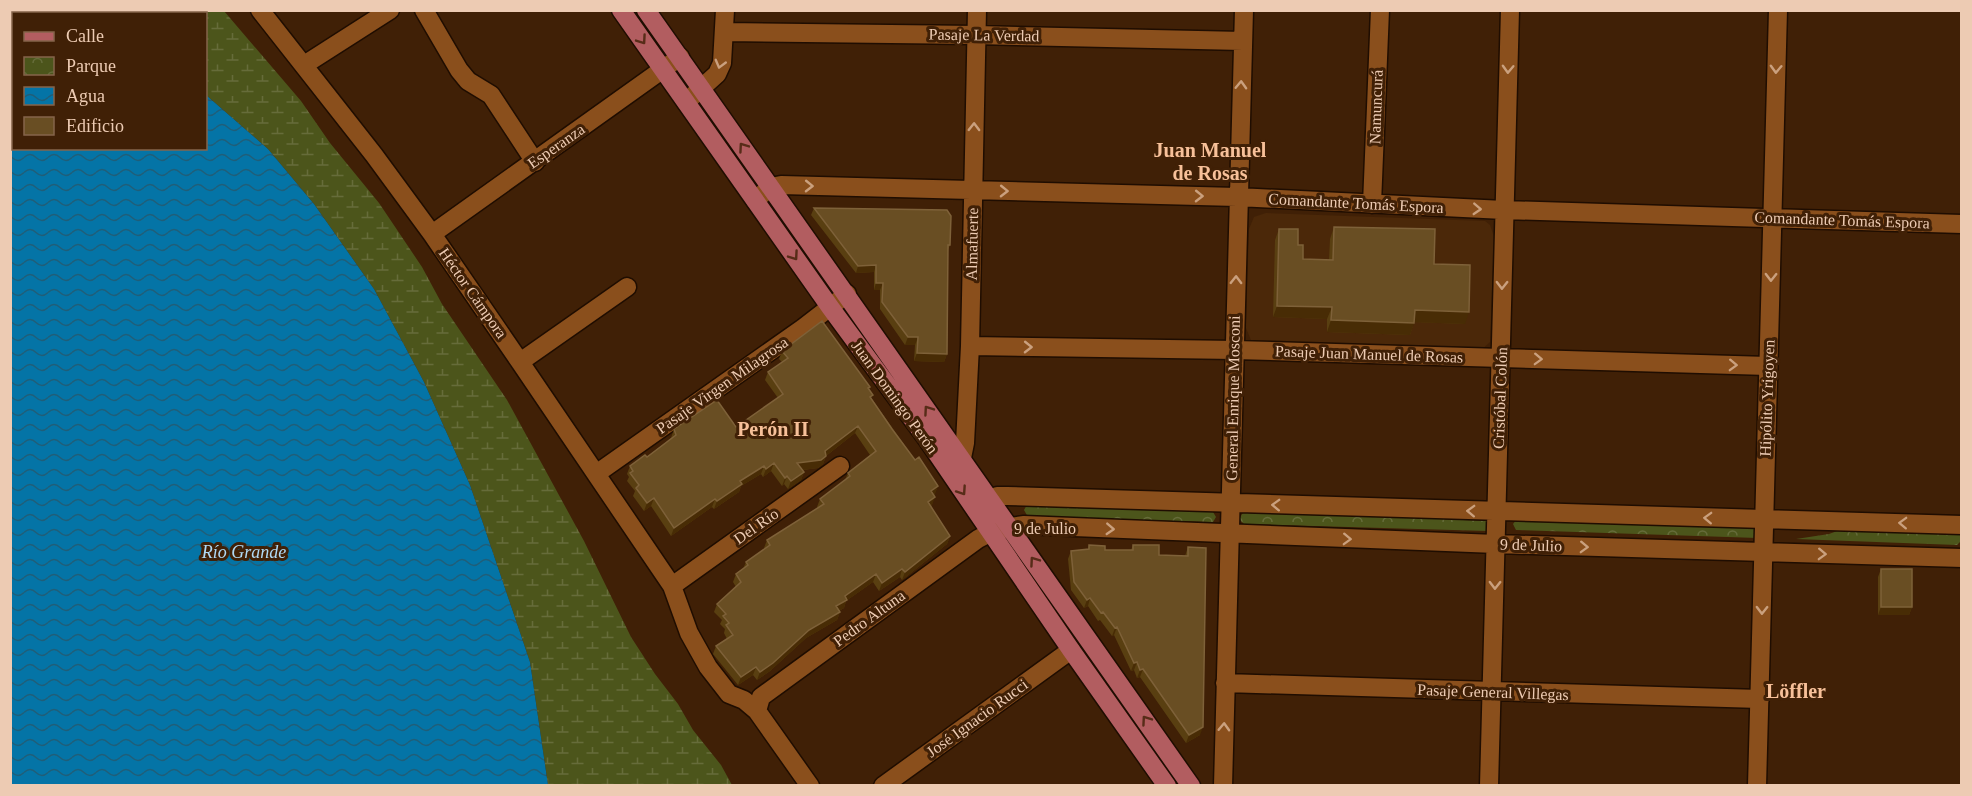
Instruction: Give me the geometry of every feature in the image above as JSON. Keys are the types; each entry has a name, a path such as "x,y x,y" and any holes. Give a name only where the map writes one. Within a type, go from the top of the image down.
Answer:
{"main road":[{"name":"Juan Domingo Perón","path":"621,10 830,307 954,463 991,500 1191,786"},
{"name":"Juan Domingo Perón","path":"646,10 847,294 954,463 990,532 1167,786"}],"street":[{"name":"Héctor Cámpora","path":"260,10 432,234 520,362 672,586 686,624 708,667 729,694 744,700 758,711"},
{"path":"304,65 390,10"},
{"path":"424,10 459,70 468,81 491,95 535,162"},
{"path":"686,102 717,74 722,63 725,10"},
{"name":"Almafuerte","path":"954,463 965,444 970,346 977,10"},
{"name":"General Enrique Mosconi","path":"1223,786 1237,197 1244,10"},
{"name":"Namuncurá","path":"1372,204 1380,10"},
{"name":"Cristóbal Colón","path":"1490,786 1510,10"},
{"name":"Hipólito Yrigoyen","path":"1757,786 1778,10"},
{"name":"Pasaje La Verdad","path":"725,32 1243,41"},
{"name":"Esperanza","path":"432,234 680,57"},
{"name":"Comandante Tomás Espora","path":"771,187 792,185 1237,197 1504,210 1962,224"},
{"path":"754,200 771,187"},
{"path":"520,362 627,287"},
{"name":"Pasaje Virgen Milagrosa","path":"596,474 847,294"},
{"name":"Pasaje Juan Manuel de Rosas","path":"970,346 1235,350 1768,366"},
{"name":"Del Río","path":"672,586 840,466"},
{"name":"9 de Julio","path":"1962,525 997,496 991,500 990,532 1024,525 1496,544 1962,558"},
{"name":"Pedro Altuna","path":"758,711 761,697 990,532"},
{"name":"José Ignacio Rucci","path":"882,786 1071,650"},
{"name":"Pasaje General Villegas","path":"1225,683 1760,699"},
{"path":"758,711 810,786"}],"shaded area":[{"path":"1266,213 1485,221 1490,225 1494,237 1490,342 1480,351 1256,344 1251,340 1246,328 1249,229 1254,217"}],"green space":[{"path":"224,11 301,101 330,143 379,203 422,267 442,304 507,400 584,541 631,637 678,704 693,730 721,765 732,785 548,785 530,662 470,485 424,382 374,289 314,204 268,149 207,96 207,12 93,12"},
{"path":"1028,503 1213,512 1216,517 1213,522 1028,517 1024,510"},
{"path":"1244,511 1487,521 1488,531 1244,524 1239,519"},
{"path":"1517,519 1758,528 1758,538 1516,530 1513,524"},
{"path":"1840,530 1962,535 1957,545 1796,539"}],"water":[{"name":"Río Grande","path":"92,10 95,12 12,12 12,150 207,150 207,96 268,149 314,204 374,289 424,382 470,485 530,662 548,785 11,785 11,11"}],"building":[{"path":"814,208 947,210 951,216 950,245 948,245 947,354 917,353 918,337 908,337 882,302 883,283 876,283 876,265 858,266"},
{"path":"1334,227 1435,229 1434,264 1470,265 1469,312 1415,310 1414,323 1331,320 1332,307 1277,306 1279,229 1298,229 1298,245 1303,245 1303,259 1333,260"},
{"path":"822,321 870,387 868,388 873,395 870,397 892,429 915,460 919,457 938,486 931,491 935,497 928,502 950,536 905,572 902,569 882,583 876,574 845,596 847,600 836,606 840,612 809,630 760,672 756,667 741,677 716,646 733,635 726,625 729,623 723,616 726,614 717,604 741,582 736,574 748,565 746,562 770,545 767,540 824,504 820,499 850,476 848,473 876,451 858,426 825,451 826,456 821,460 797,463 804,472 791,481 787,476 785,478 774,463 766,469 764,466 740,481 742,484 717,501 715,499 674,528 654,498 647,503 636,488 639,485 630,473 633,471 630,466 645,455 647,457 676,435 674,429 717,400 736,427 783,394 768,372 788,358 782,351"},
{"path":"1089,545 1105,546 1105,550 1133,550 1133,545 1159,545 1159,555 1188,556 1188,547 1206,548 1203,727 1189,735 1143,669 1140,670 1137,662 1134,663 1117,627 1115,628 1103,612 1101,613 1090,598 1087,600 1074,582 1071,551 1089,549"},
{"path":"1881,569 1912,569 1912,607 1881,607"}],"district":[{"name":"Juan Manuel de Rosas","path":"1210,162"},
{"name":"Perón II","path":"773,429"},
{"name":"Löffler","path":"1796,691"}]}
